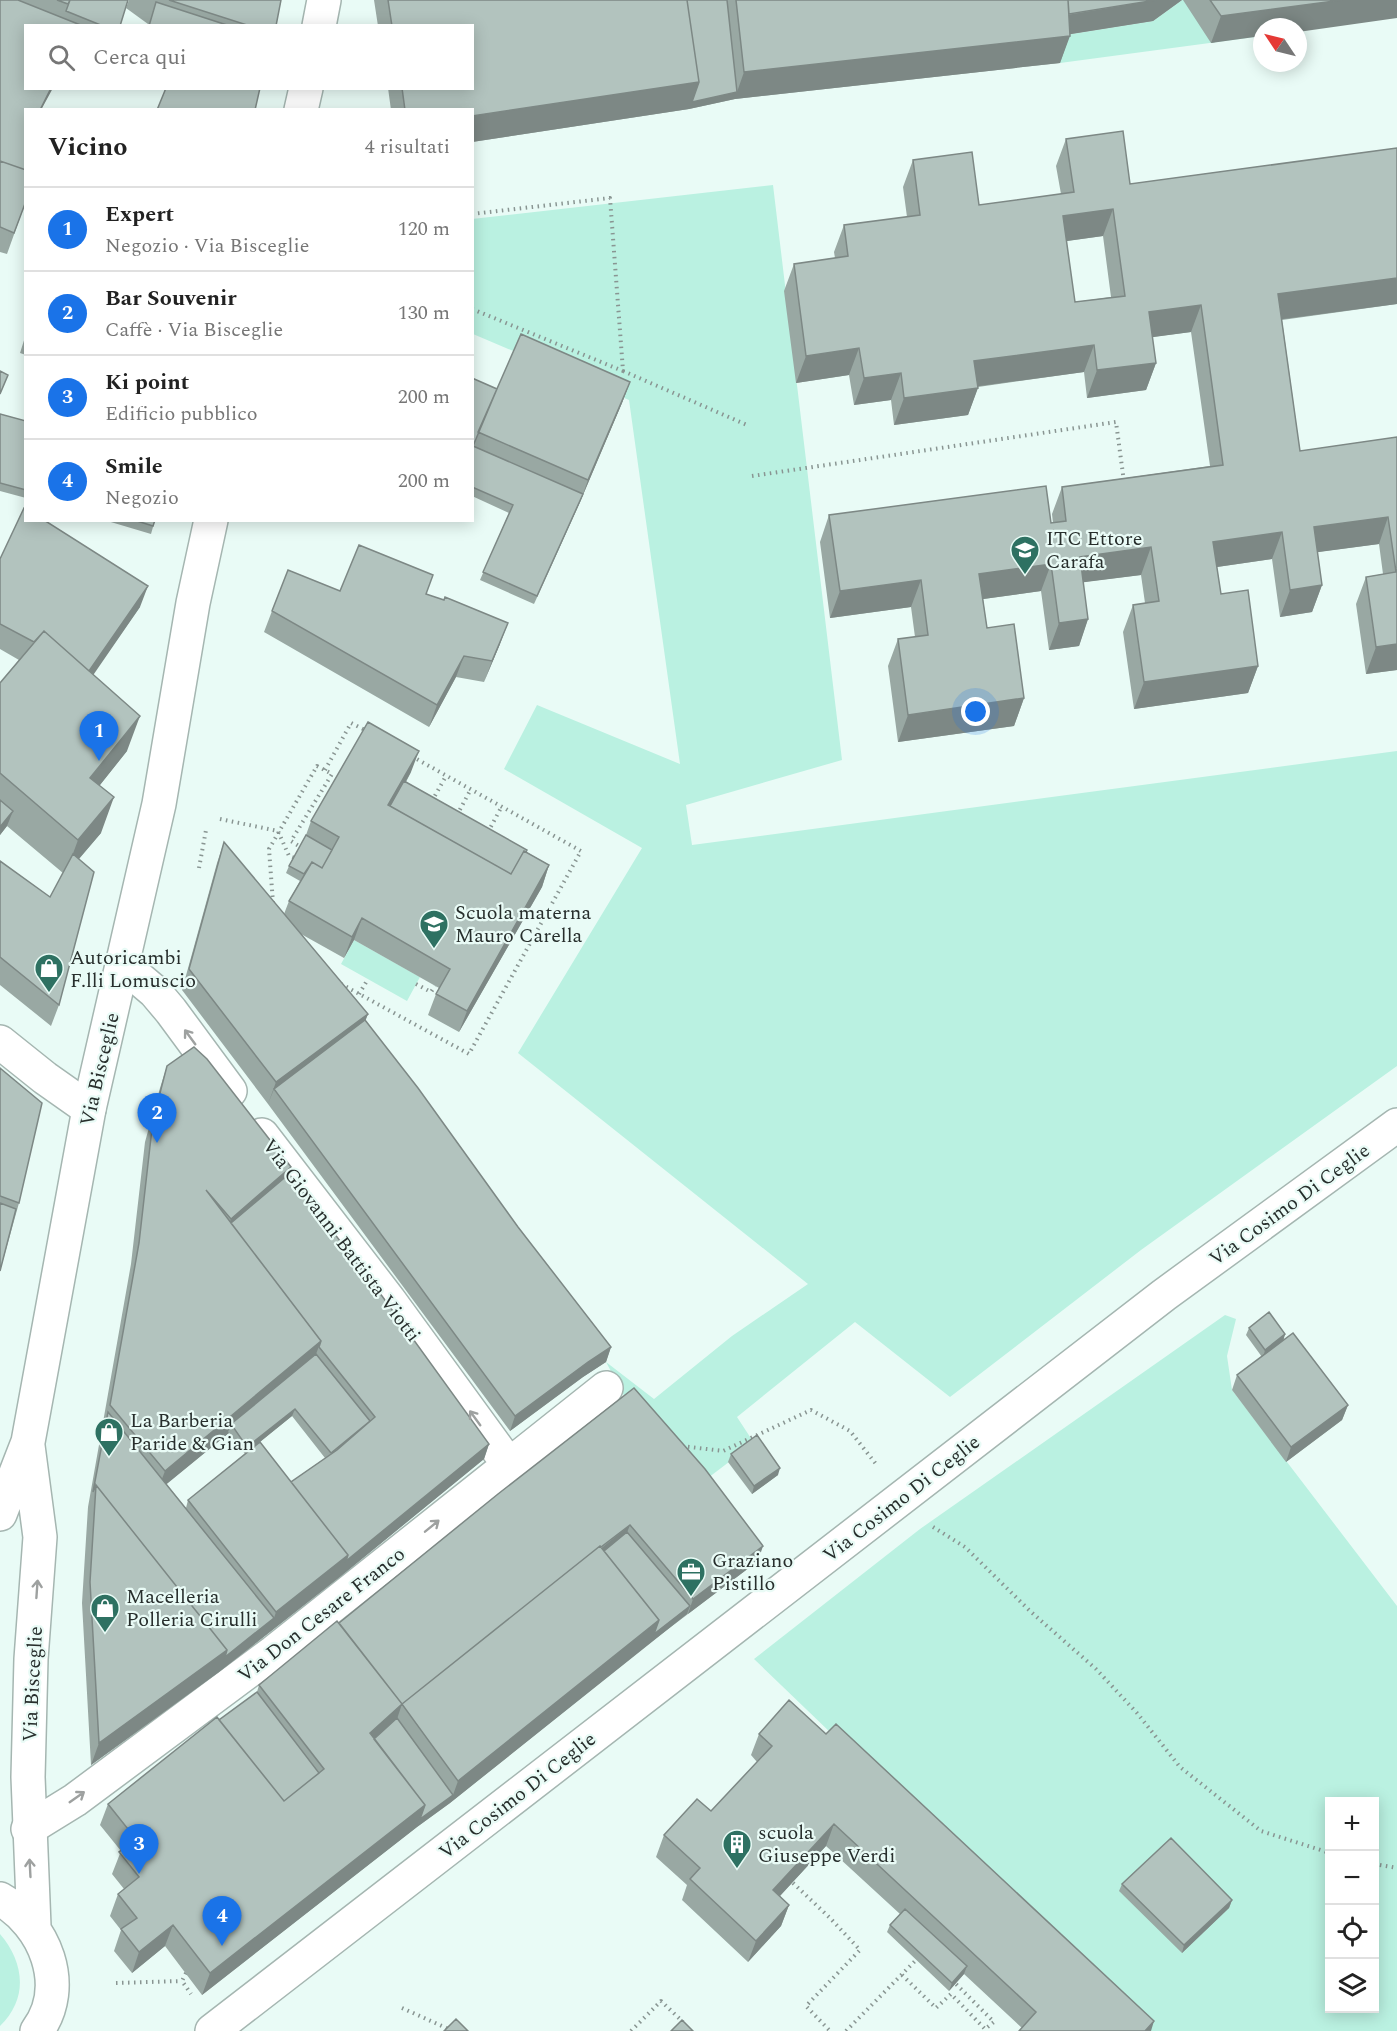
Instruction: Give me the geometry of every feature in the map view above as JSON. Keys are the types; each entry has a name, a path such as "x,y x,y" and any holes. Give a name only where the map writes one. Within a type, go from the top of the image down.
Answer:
{"street":[{"path":"319,24 324,0"},
{"path":"302,108 306,90"},
{"name":"Via Bisceglie","path":"0,1514 28,1442 89,1109 159,804 193,603 212,522"},
{"name":"Via Giovanni Battista Viotti","path":"123,965 155,992 171,1011 389,1300 509,1465"},
{"path":"0,1042 89,1109"},
{"name":"Via Cosimo Di Ceglie","path":"212,2031 1164,1294 1397,1125"},
{"name":"Via Don Cesare Franco","path":"28,1829 75,1800 274,1652 606,1389"},
{"name":"Via Bisceglie","path":"28,1442 40,1537 31,1659 28,1777 28,1829 34,1926"},
{"path":"0,1899 14,1906 34,1926 46,1950 52,1976 49,2002 40,2030"}],"path":[{"path":"474,214 609,198 623,371"},
{"path":"474,310 747,425"},
{"path":"752,476 1116,422 1125,492"},
{"path":"325,770 351,723 370,733"},
{"path":"332,979 469,1054 582,851 408,754"},
{"path":"273,905 269,849 317,766 332,774 291,841 308,852"},
{"path":"430,805 446,776"},
{"path":"456,817 471,789"},
{"path":"486,836 502,806"},
{"path":"220,819 278,831"},
{"path":"199,868 206,830"},
{"path":"278,831 289,856 295,858"},
{"path":"359,994 368,979"},
{"path":"416,984 432,992 435,986"},
{"path":"674,1438 683,1446 723,1451 811,1410 850,1431 882,1472"},
{"path":"931,1526 965,1547 1030,1611 1096,1669 1137,1713 1180,1767 1261,1831 1325,1852"},
{"path":"1379,1865 1397,1868"},
{"path":"793,1883 860,1950 806,2006 830,2031"},
{"path":"846,2031 924,1952"},
{"path":"182,1982 186,1973"},
{"path":"902,1975 936,2008 951,1994 985,2029 994,2022 948,1976"},
{"path":"116,1983 182,1982"},
{"path":"182,1982 195,2000"},
{"path":"631,2031 661,2001 685,2024"},
{"path":"402,2008 453,2031"}],"green space":[{"path":"1182,0 1224,0 1253,21 1253,37 1060,63 1059,36 1153,21"},
{"path":"773,185 842,760 686,805 692,845 1397,751 1397,1066 1141,1250 950,1397 855,1322 737,1417 754,1443 700,1484 628,1403 606,1362 654,1399 732,1336 808,1284 518,1053 642,848 504,769 537,705 680,764 629,400 474,334 474,219"},
{"path":"354,940 420,977 407,1001 341,964"},
{"path":"1225,1315 1236,1319 1227,1356 1232,1390 1397,1606 1397,2031 1141,2031 754,1659 920,1529"},
{"path":"0,1934 14,1956 20,1980 16,2004 0,2026"}],"building":[{"path":"0,0 18,0 78,24 24,24 24,90 50,90 41,108 24,108 24,169 0,161"},
{"path":"57,0 70,0 68,4"},
{"path":"70,0 128,0 121,24 98,24 66,11"},
{"path":"169,0 281,0 276,24 244,24"},
{"path":"388,0 687,0 699,82 474,116 474,108 405,108 402,90 474,90 474,24 392,24"},
{"path":"687,0 727,0 737,92 692,102 699,82"},
{"path":"736,0 1068,0 1070,36 744,72"},
{"path":"1068,0 1156,0 1069,14"},
{"path":"1210,0 1342,0 1221,16"},
{"path":"156,2 224,24 150,24"},
{"path":"165,90 260,90 255,108 158,108"},
{"path":"1123,131 1130,184 1397,148 1397,278 1278,294 1300,451 1397,437 1397,644 1376,647 1366,577 1396,572 1388,517 1314,527 1322,585 1290,590 1282,532 1213,542 1221,594 1248,590 1258,666 1144,682 1133,605 1159,601 1151,547 1080,557 1088,619 1059,623 1051,564 979,574 987,628 1014,624 1024,698 908,715 898,639 928,635 921,580 840,591 829,515 1046,486 1051,523 1066,521 1062,487 1223,465 1201,305 1149,312 1156,363 1097,370 1094,345 974,361 978,388 904,398 901,373 864,378 859,348 806,356 794,264 848,256 844,225 920,215 913,160 972,152 979,205 1074,192 1066,139","holes":["1113,209 1125,296 1075,302 1063,216"]},
{"path":"0,161 24,169 24,206 14,233 0,227"},
{"path":"521,334 630,382 588,480 478,432"},
{"path":"0,371 8,375 0,394"},
{"path":"474,379 497,389 474,444"},
{"path":"0,414 24,420 24,489 0,483"},
{"path":"474,446 583,494 537,596 483,572 513,505 474,488"},
{"path":"24,508 24,522 47,522 148,586 89,671 44,631 34,642 0,624 0,559"},
{"path":"140,522 154,522 153,526"},
{"path":"359,545 433,575 426,594 444,600 445,597 508,623 492,661 464,656 437,705 272,611 288,570 340,591"},
{"path":"44,631 140,716 90,778 114,797 78,840 0,773 0,683"},
{"name":"Scuola materna Mauro Carella","path":"368,722 419,751 388,805 511,874 524,851 549,865 467,1011 436,994 450,969 362,918 352,937 289,901 312,862 322,868 339,837 311,821"},
{"path":"404,781 527,850 524,851 511,874 390,806"},
{"path":"0,800 13,811 0,827"},
{"path":"306,835 332,850 322,868 312,862 304,874 289,866"},
{"path":"224,842 368,1014 276,1082 189,969"},
{"path":"73,854 94,872 59,1005 0,957 0,861 50,897"},
{"path":"365,1020 418,1088 518,1227 611,1347 515,1416 274,1089"},
{"path":"194,1047 207,1059 291,1167 231,1219 206,1190 321,1341 165,1471 110,1405 139,1243 153,1120 167,1066"},
{"path":"0,1068 42,1103 19,1203 0,1196"},
{"path":"289,1174 382,1296 489,1444 346,1561 348,1555 291,1482 337,1450 375,1417 319,1347 321,1341 231,1223"},
{"path":"0,1203 16,1209 0,1271"},
{"path":"1269,1312 1285,1334 1265,1350 1249,1328"},
{"path":"1293,1333 1348,1405 1291,1447 1237,1375"},
{"path":"316,1354 370,1421 331,1453 295,1409 247,1447 231,1424"},
{"path":"634,1388 705,1469 763,1546 693,1599 630,1525 600,1546 402,1704 339,1623 498,1494"},
{"path":"108,1412 274,1618 225,1657 227,1650 96,1485 93,1492"},
{"path":"757,1435 780,1468 754,1486 731,1454"},
{"path":"260,1442 348,1555 276,1612 188,1500"},
{"path":"96,1485 227,1650 99,1743 90,1582"},
{"path":"627,1532 690,1606 654,1634 659,1620 604,1551"},
{"path":"600,1546 659,1620 458,1781 402,1704"},
{"path":"337,1621 402,1704 370,1733 425,1805 210,1973 173,1925 139,1952 121,1929 137,1918 118,1894 139,1877 119,1852 136,1839 108,1804 217,1717 284,1801 324,1769 259,1685"},
{"path":"257,1692 319,1773 284,1801 219,1720"},
{"name":"scuola Giuseppe Verdi","path":"789,1700 826,1734 836,1724 1154,2021 1145,2031 1019,2031 1036,2012 834,1824 773,1890 789,1905 756,1941 690,1879 700,1868 664,1835 697,1799 711,1811 772,1746 759,1734"},
{"path":"397,1718 453,1795 420,1819 425,1805 374,1739"},
{"path":"1171,1838 1232,1900 1184,1945 1122,1884"},
{"path":"905,1909 967,1966 952,1983 890,1925"},
{"path":"456,2019 468,2031 444,2031"},
{"path":"682,2020 693,2031 671,2031"}],"place":[{"name":"ITC Ettore Carafa","path":"1025,576"},
{"name":"Expert","path":"99,761"},
{"name":"Scuola materna Mauro Carella","path":"434,950"},
{"name":"Autoricambi F.lli Lomuscio","path":"49,994"},
{"name":"Bar Souvenir","path":"157,1143"},
{"name":"La Barberia Paride & Gian","path":"109,1458"},
{"name":"Graziano Pistillo","path":"691,1598"},
{"name":"Macelleria Polleria Cirulli","path":"105,1634"},
{"name":"scuola Giuseppe Verdi","path":"737,1870"},
{"name":"Ki point","path":"139,1874"},
{"name":"Smile","path":"222,1946"}]}
